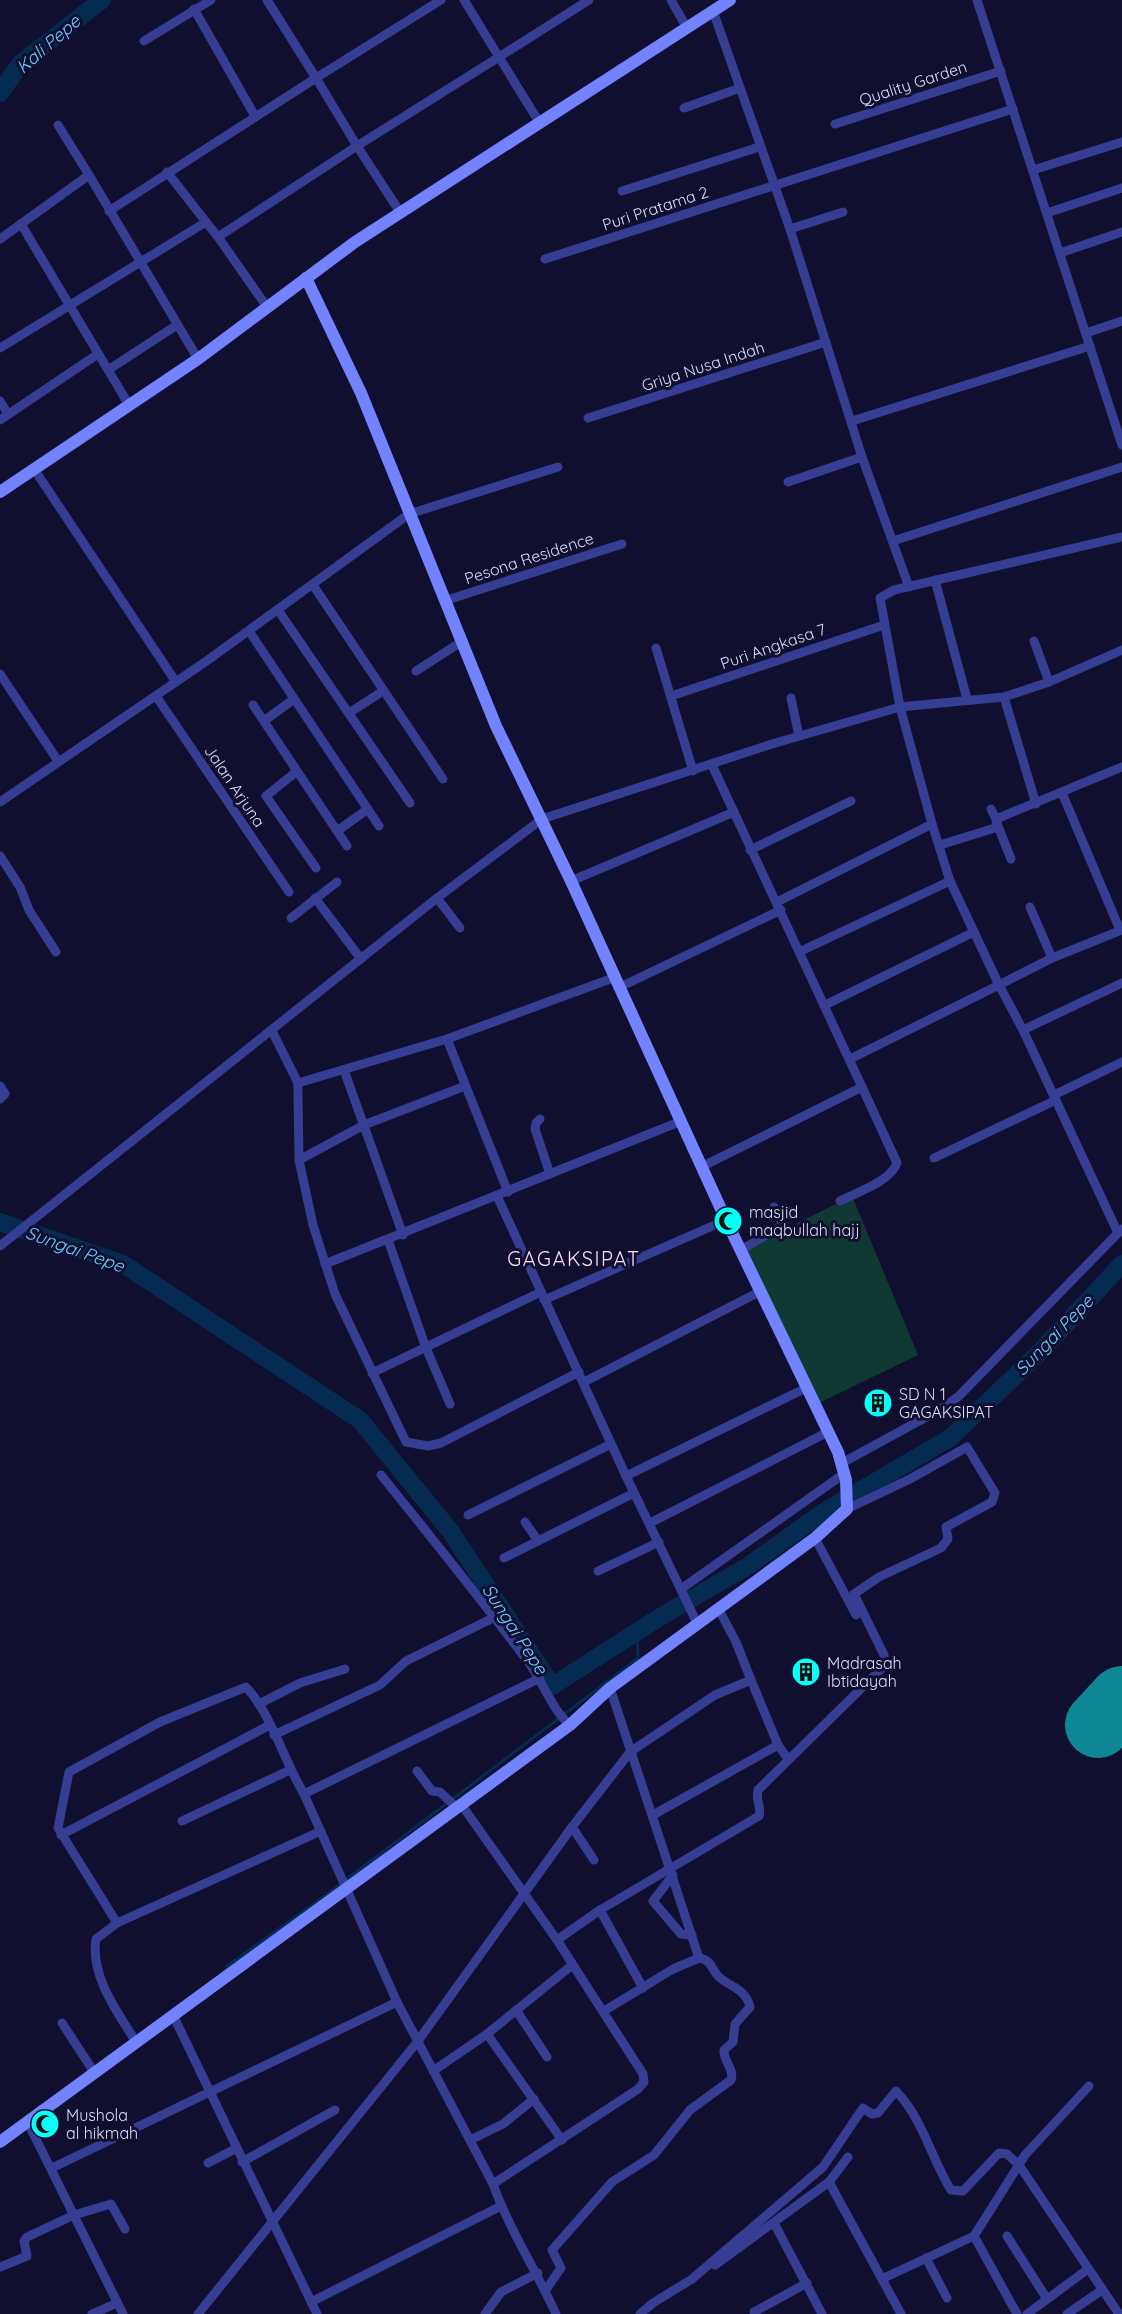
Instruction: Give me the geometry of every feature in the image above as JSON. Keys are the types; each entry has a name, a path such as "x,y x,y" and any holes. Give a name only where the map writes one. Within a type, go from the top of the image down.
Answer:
{"main road":[{"path":"0,492 198,358 400,212 444,186 539,122 730,0"},
{"path":"0,2142 347,1886 453,1803 568,1723 694,1618 718,1608 815,1538 848,1504 844,1472 828,1432 701,1167 571,881 496,726 361,393 306,278"}],"street":[{"path":"144,41 211,0"},
{"path":"267,0 400,212"},
{"path":"109,211 255,116 441,0"},
{"path":"464,0 539,122"},
{"path":"219,237 357,146 589,0"},
{"path":"671,0 687,28"},
{"path":"977,0 1122,445"},
{"path":"194,9 255,116"},
{"path":"713,11 759,147 790,229 862,457 909,587"},
{"name":"Quality Garden","path":"835,124 1000,71"},
{"path":"684,108 740,88"},
{"name":"Puri Pratama 2","path":"545,259 1013,109"},
{"path":"58,125 198,358"},
{"path":"1033,170 1122,142"},
{"path":"622,191 759,147"},
{"path":"167,172 219,237 267,307"},
{"path":"0,239 89,175"},
{"path":"1047,213 1122,188"},
{"path":"790,229 843,212"},
{"path":"0,348 206,222"},
{"path":"21,224 129,405"},
{"path":"1060,253 1122,232"},
{"path":"1086,333 1122,321"},
{"path":"108,370 177,325"},
{"name":"Griya Nusa Indah","path":"588,418 826,342"},
{"path":"852,421 1090,346"},
{"path":"0,401 4,417 98,354"},
{"path":"788,482 862,457"},
{"path":"0,802 249,631 409,514 558,467"},
{"path":"893,540 1122,468"},
{"path":"34,469 176,682"},
{"path":"682,1592 844,1472 959,1396 1120,1231 1023,1030 972,933 950,881 900,707 880,598 888,592 935,580 1122,537"},
{"name":"Pesona Residence","path":"444,601 622,544"},
{"path":"935,580 966,699"},
{"path":"313,585 443,779"},
{"path":"278,610 410,803"},
{"name":"Puri Angkasa 7","path":"671,696 884,625"},
{"path":"249,631 379,826"},
{"path":"1034,641 1050,682"},
{"path":"416,671 461,642"},
{"path":"656,648 693,771"},
{"path":"0,1246 437,898 542,819 799,736 900,707 1004,697 1050,682 1122,650"},
{"path":"0,674 58,760"},
{"path":"349,713 383,691"},
{"name":"Jalan Arjuna","path":"156,696 289,892"},
{"path":"1004,697 1036,804"},
{"path":"791,698 799,736"},
{"path":"264,721 294,699"},
{"path":"253,705 347,846"},
{"path":"712,765 750,850 801,951 897,1163 891,1173 881,1180 840,1201"},
{"path":"940,845 997,823 1122,767"},
{"path":"296,772 266,796 316,868"},
{"path":"850,1059 1052,958 1121,930 1062,792"},
{"path":"750,850 851,801"},
{"path":"337,831 368,809"},
{"path":"991,809 1011,859"},
{"path":"571,881 734,813"},
{"path":"298,1083 447,1039 616,983 779,906 932,824"},
{"path":"0,856 20,887 29,910 56,952"},
{"path":"801,951 950,881"},
{"path":"291,918 337,882"},
{"path":"315,898 361,959"},
{"path":"437,898 460,928"},
{"path":"1030,907 1052,958"},
{"path":"825,1005 972,933"},
{"path":"1023,1030 1122,984"},
{"path":"272,1031 298,1083 299,1160 304,1191 324,1264 335,1294 403,1438 409,1444 428,1446 441,1443 579,1372"},
{"path":"447,1039 508,1192"},
{"path":"934,1158 1122,1062"},
{"path":"344,1070 403,1234"},
{"path":"299,1160 364,1125 465,1086"},
{"path":"701,1167 862,1087"},
{"path":"540,1119 535,1129 549,1174"},
{"path":"324,1264 680,1122"},
{"path":"497,1196 694,1618"},
{"path":"741,1250 783,1225 774,1207"},
{"path":"372,1373 542,1296 726,1220"},
{"path":"388,1240 426,1348 450,1404"},
{"path":"584,1382 761,1291"},
{"path":"626,1476 806,1388"},
{"path":"650,1523 828,1432"},
{"path":"468,1515 611,1444"},
{"path":"557,1940 600,1910 672,1872 759,1816 761,1811 756,1796 758,1790 885,1665 884,1655 854,1594 879,1577 942,1548 948,1539 946,1527 992,1502 994,1493 967,1447 910,1479 848,1504"},
{"path":"381,1474 495,1617 540,1678 558,1712 568,1723"},
{"path":"504,1558 634,1493"},
{"path":"525,1522 538,1541"},
{"path":"815,1538 873,1646"},
{"path":"598,1571 659,1542"},
{"path":"718,1608 736,1642 778,1745 788,1759"},
{"path":"274,1735 380,1685 406,1661 495,1617"},
{"path":"260,1704 300,1683 345,1669"},
{"path":"304,1794 540,1678"},
{"path":"198,2314 418,2041 572,1827 630,1752 715,1695 751,1680"},
{"path":"117,1923 61,1835 58,1821 69,1772 74,1767 160,1722 246,1687 260,1704 347,1886 398,2002 493,2184 501,2206 538,2273 556,2314"},
{"path":"545,2291 561,2268 552,2250 612,2182 654,2155 685,2115 733,2077 724,2050 733,2042 735,2024 750,2004 734,1984 717,1975 712,1964 699,1958 610,1688"},
{"path":"61,1835 270,1725"},
{"path":"653,1815 778,1745"},
{"path":"182,1821 290,1770"},
{"path":"417,1771 432,1791 440,1792 453,1803 523,1894 557,1940 571,1966 604,2011 643,2074 644,2082 638,2090 493,2184"},
{"path":"572,1827 594,1860"},
{"path":"136,2042 110,1998 94,1951 96,1939 117,1923 321,1831"},
{"path":"672,1872 653,1900 681,1934 692,1935"},
{"path":"600,1910 643,1988"},
{"path":"604,2011 699,1958"},
{"path":"433,2071 487,2034 571,1966"},
{"path":"52,2168 210,2090 398,2002"},
{"path":"516,2010 547,2057"},
{"path":"173,2015 210,2090 235,2149 317,2314"},
{"path":"62,2023 94,2072"},
{"path":"487,2034 562,2140"},
{"path":"884,2278 974,2236 1019,2165 1089,2086"},
{"path":"692,2279 823,2167 863,2108 872,2114 878,2113 894,2091 898,2092 926,2135 936,2167 951,2190 963,2191 999,2153 1007,2154 1019,2165 1119,2314"},
{"path":"470,2140 503,2124 534,2099"},
{"path":"242,2162 335,2110"},
{"path":"27,2121 123,2314"},
{"path":"208,2163 235,2149"},
{"path":"640,2314 653,2302 692,2279 829,2182 848,2157"},
{"path":"829,2182 884,2278 901,2314"},
{"path":"0,2267 27,2256 24,2241 27,2237 74,2216 111,2204 125,2229"},
{"path":"311,2302 501,2206"},
{"path":"774,2223 822,2314"},
{"path":"974,2236 1017,2314"},
{"path":"1007,2236 1047,2299"},
{"path":"926,2258 947,2298"},
{"path":"1027,2314 1088,2269"},
{"path":"485,2314 501,2292 538,2273"},
{"path":"754,2312 807,2283"},
{"path":"1066,2314 1102,2290"},
{"path":"92,2314 117,2303"}],"green space":[{"path":"852,1196 918,1355 817,1404 745,1249"}],"waterway":[{"name":"Kali Pepe","path":"0,93 21,63 102,0"},
{"name":"Sungai Pepe","path":"0,1222 123,1264 360,1420 451,1532 552,1686 660,1617 748,1566 822,1513 950,1438 1038,1354 1122,1264"},
{"path":"227,1966 318,1901 638,1658 637,1632"}],"taxiway":[{"path":"1122,1684 1113,1703 1116,1721 1122,1734"}],"runway":[{"path":"1098,1725 1122,1699"}],"place":[{"name":"masjid maqbullah hajj","path":"728,1221"},
{"name":"SD N 1 GAGAKSIPAT","path":"878,1403"},
{"name":"Madrasah Ibtidayah","path":"806,1672"},
{"name":"Mushola al hikmah","path":"45,2124"}],"district":[{"name":"GAGAKSIPAT","path":"574,1258"}]}
